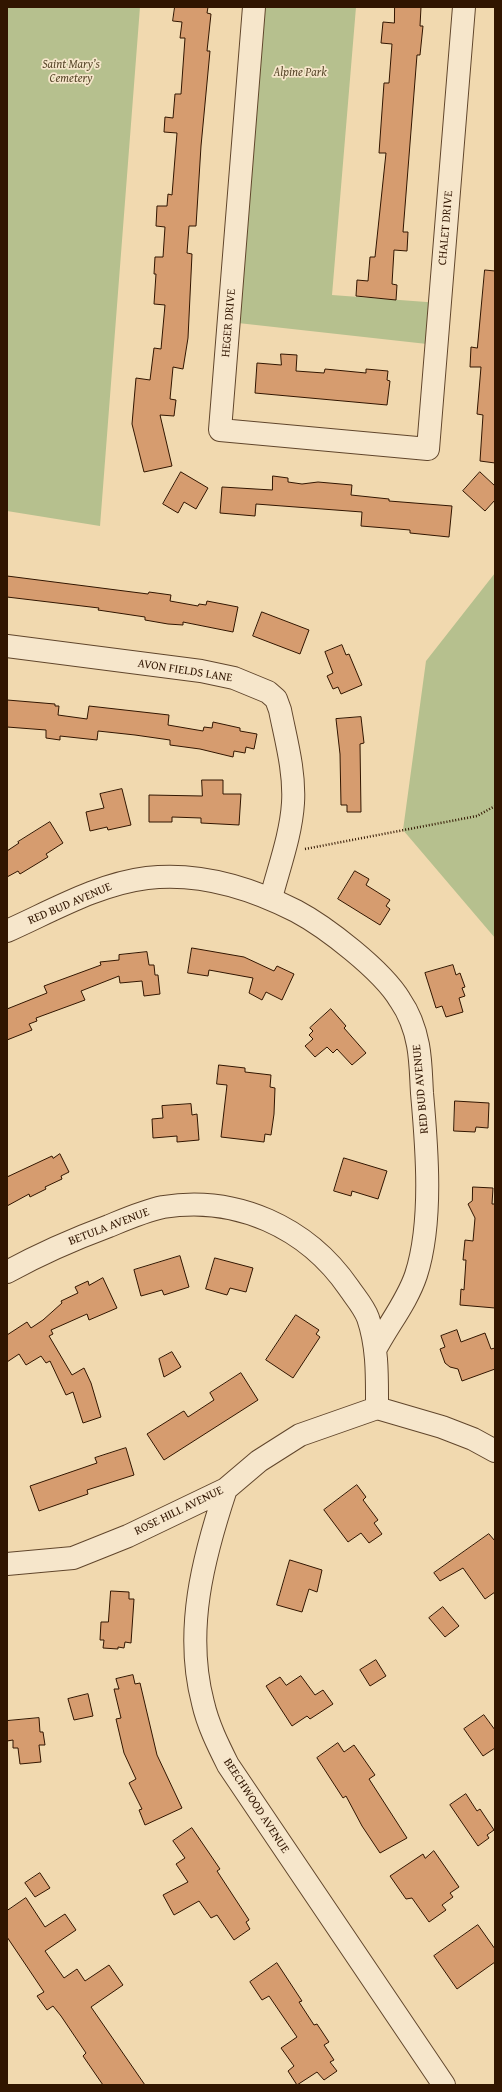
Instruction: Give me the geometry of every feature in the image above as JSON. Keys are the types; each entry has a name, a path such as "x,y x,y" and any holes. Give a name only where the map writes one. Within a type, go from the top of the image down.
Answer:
{"street":[{"name":"HEGER DRIVE","path":"254,7 220,430 428,449"},
{"name":"CHALET DRIVE","path":"428,449 464,7"},
{"name":"AVON FIELDS LANE","path":"7,646 201,671 234,678 268,692 276,700 280,710 292,778 293,802 290,826 271,898"},
{"name":"RED BUD AVENUE","path":"7,931 88,895 122,883 147,878 172,877 197,879 222,884 271,898 305,916 336,938 390,986 400,999 412,1021 418,1045 425,1119 427,1197 422,1251 416,1276 405,1300 375,1350"},
{"name":"BETULA AVENUE","path":"7,1272 79,1237 139,1214 162,1208 187,1205 211,1205 235,1208 259,1215 281,1225 302,1238 321,1253 361,1305 368,1318 375,1350 377,1408"},
{"path":"377,1408 442,1427 473,1439 495,1451"},
{"name":"ROSE HILL AVENUE","path":"7,1564 73,1558 128,1536 226,1488 278,1447 300,1435 377,1408"},
{"name":"BEECHWOOD AVENUE","path":"226,1488 206,1558 194,1621 196,1671 203,1703 214,1735 228,1765 444,2085"}],"path":[{"path":"283,853 477,816 495,806"}],"green space":[{"name":"Saint Mary’s Cemetery","path":"7,7 140,7 100,526 7,511"},
{"name":"Alpine Park","path":"254,7 356,7 332,295 440,303 436,345 229,322"},
{"path":"495,573 495,938 403,830 426,661"}],"building":[{"path":"175,7 208,7 207,13 211,14 207,51 210,51 201,146 196,226 189,226 187,253 192,254 188,338 183,369 173,367 170,399 176,400 174,416 160,415 172,466 144,472 132,424 136,378 150,380 154,348 161,349 165,305 154,304 156,274 154,274 155,257 163,257 165,227 156,226 157,206 167,206 168,194 172,195 177,133 164,132 165,117 173,118 175,94 181,94 185,38 180,38 182,22 173,21"},
{"path":"395,7 421,7 420,26 423,26 420,55 417,55 403,232 408,232 407,251 394,250 392,284 397,285 396,300 356,296 357,280 368,281 370,257 375,257 386,153 379,153 384,83 389,83 392,44 381,43 383,22 394,23"},
{"path":"485,270 495,271 495,463 480,461 483,415 477,414 481,367 470,367 471,347 477,348"},
{"path":"281,354 297,355 296,371 324,373 325,369 366,373 366,369 388,371 387,380 390,381 387,405 255,393 257,363 281,365"},
{"path":"181,472 208,488 196,509 184,502 178,513 163,504"},
{"path":"480,472 495,486 495,500 485,511 463,491"},
{"path":"273,476 288,478 288,482 302,484 318,482 352,485 351,495 389,499 389,501 452,506 449,537 410,533 410,530 361,526 362,512 256,504 255,516 220,513 222,487 272,490"},
{"path":"7,576 148,594 149,592 171,595 170,601 198,606 199,604 206,605 207,601 238,607 233,632 183,622 183,625 168,624 145,620 145,617 98,610 99,608 7,597"},
{"path":"262,612 309,630 300,654 253,636"},
{"path":"342,645 346,655 349,654 362,685 341,694 338,687 333,689 327,676 333,673 325,652"},
{"path":"7,700 55,704 55,706 59,706 58,715 87,719 89,706 169,715 168,725 203,731 204,727 212,728 213,722 240,728 240,731 257,734 254,749 246,747 245,753 234,751 233,757 200,749 170,745 170,740 98,731 97,740 60,736 60,740 46,738 46,730 7,727"},
{"path":"361,717 364,743 360,744 361,812 347,812 347,805 341,805 340,754 336,719"},
{"path":"202,780 223,780 223,794 241,794 239,825 201,823 201,818 172,817 172,822 149,822 149,795 202,796"},
{"path":"122,789 131,825 108,830 107,827 90,831 86,812 104,808 100,794"},
{"path":"50,822 63,843 46,854 48,857 20,874 18,871 7,877 7,851 19,843 18,842"},
{"path":"355,871 369,879 366,885 390,900 386,906 390,909 380,925 338,899"},
{"path":"192,948 244,957 274,971 277,966 294,974 282,1000 266,992 262,1000 249,993 253,978 209,970 208,976 188,973"},
{"path":"147,952 149,965 154,965 155,975 158,975 160,994 144,996 142,981 120,983 119,976 81,991 85,1000 36,1018 37,1021 29,1024 32,1030 7,1040 7,1009 47,993 44,986 101,965 100,962 119,960 119,955"},
{"path":"453,965 456,975 460,973 465,987 462,988 465,996 459,998 463,1012 446,1017 442,1006 436,1008 425,973"},
{"path":"331,1009 346,1026 344,1028 366,1053 352,1065 337,1049 333,1053 327,1047 315,1057 305,1046 313,1039 309,1035 313,1031 310,1028"},
{"path":"219,1065 245,1068 245,1072 271,1075 270,1087 275,1088 274,1114 271,1135 265,1134 264,1142 221,1137 227,1085 217,1084"},
{"path":"455,1101 489,1103 488,1128 476,1127 475,1132 454,1131"},
{"path":"191,1104 192,1115 197,1114 199,1140 177,1142 177,1136 153,1138 152,1119 163,1118 162,1106"},
{"path":"60,1154 69,1172 61,1176 62,1179 45,1187 46,1189 30,1197 29,1194 7,1206 7,1177 52,1156 53,1158"},
{"path":"344,1158 387,1171 378,1199 352,1191 351,1196 334,1191"},
{"path":"473,1187 493,1188 492,1204 495,1204 495,1308 460,1305 461,1289 464,1290 466,1260 463,1260 465,1240 473,1241 475,1218 468,1204 472,1201"},
{"path":"180,1256 189,1287 164,1295 162,1290 141,1296 134,1270"},
{"path":"215,1258 253,1268 246,1292 230,1288 227,1295 206,1289"},
{"path":"103,1278 117,1308 89,1320 87,1314 51,1330 53,1334 49,1336 72,1375 84,1368 91,1383 101,1417 83,1423 73,1392 66,1395 50,1361 46,1363 41,1356 26,1365 19,1354 7,1362 7,1335 27,1322 31,1328 43,1320 62,1303 61,1301 78,1293 75,1287 88,1281 89,1285"},
{"path":"296,1315 319,1330 316,1334 320,1337 293,1378 266,1360"},
{"path":"457,1330 461,1342 485,1333 491,1349 495,1348 495,1369 462,1381 458,1369 450,1367 445,1363 440,1349 445,1347 441,1336"},
{"path":"172,1352 181,1367 164,1377 159,1359"},
{"path":"241,1373 258,1400 164,1460 147,1434 184,1411 188,1417 214,1400 210,1393"},
{"path":"126,1448 134,1475 87,1490 88,1494 39,1511 30,1486 97,1463 95,1458"},
{"path":"357,1485 366,1497 363,1500 378,1520 374,1523 382,1534 369,1543 361,1533 348,1542 324,1510"},
{"path":"489,1534 495,1541 495,1592 485,1599 463,1568 440,1581 434,1573"},
{"path":"290,1560 322,1570 317,1592 309,1589 302,1612 277,1605"},
{"path":"111,1591 129,1592 129,1599 134,1599 131,1643 125,1642 124,1648 103,1648 104,1640 100,1640 101,1622 108,1622"},
{"path":"443,1607 459,1626 445,1637 429,1618"},
{"path":"376,1660 386,1676 370,1686 360,1670"},
{"path":"133,1675 135,1684 140,1683 157,1755 182,1808 145,1825 139,1810 142,1809 129,1783 136,1779 124,1753 116,1719 121,1718 114,1689 119,1689 116,1679"},
{"path":"301,1676 315,1695 323,1690 333,1704 310,1719 307,1716 292,1726 266,1686 280,1677 286,1685"},
{"path":"88,1694 93,1716 74,1720 68,1699"},
{"path":"484,1715 495,1730 495,1748 483,1756 464,1729"},
{"path":"39,1718 40,1732 43,1732 45,1745 39,1745 41,1762 20,1764 18,1748 13,1748 13,1740 7,1741 7,1721"},
{"path":"338,1743 344,1752 354,1745 375,1775 369,1779 407,1838 380,1853 362,1826 346,1796 343,1798 317,1758"},
{"path":"466,1794 477,1811 480,1809 494,1830 487,1835 489,1838 478,1846 450,1805"},
{"path":"192,1828 220,1869 217,1871 249,1920 246,1922 250,1929 234,1940 217,1915 211,1918 199,1901 174,1915 163,1895 188,1882 176,1864 185,1858 173,1841"},
{"path":"434,1851 459,1887 450,1893 453,1897 442,1905 446,1910 429,1922 412,1898 406,1899 390,1876 423,1854 425,1858"},
{"path":"40,1873 50,1888 35,1897 25,1883"},
{"path":"26,1898 45,1927 65,1914 76,1930 45,1951 64,1978 77,1969 85,1981 109,1965 123,1985 91,2007 145,2085 103,2085 83,2056 86,2053 61,2016 53,2006 47,2010 37,1996 44,1992 7,1937 7,1911"},
{"path":"478,1925 495,1949 495,1962 457,1989 434,1956"},
{"path":"277,1963 302,2001 299,2002 314,2025 317,2024 329,2042 324,2045 334,2060 330,2062 337,2071 324,2080 317,2072 297,2085 288,2071 294,2066 281,2048 297,2037 269,1996 262,2000 250,1982"}]}
